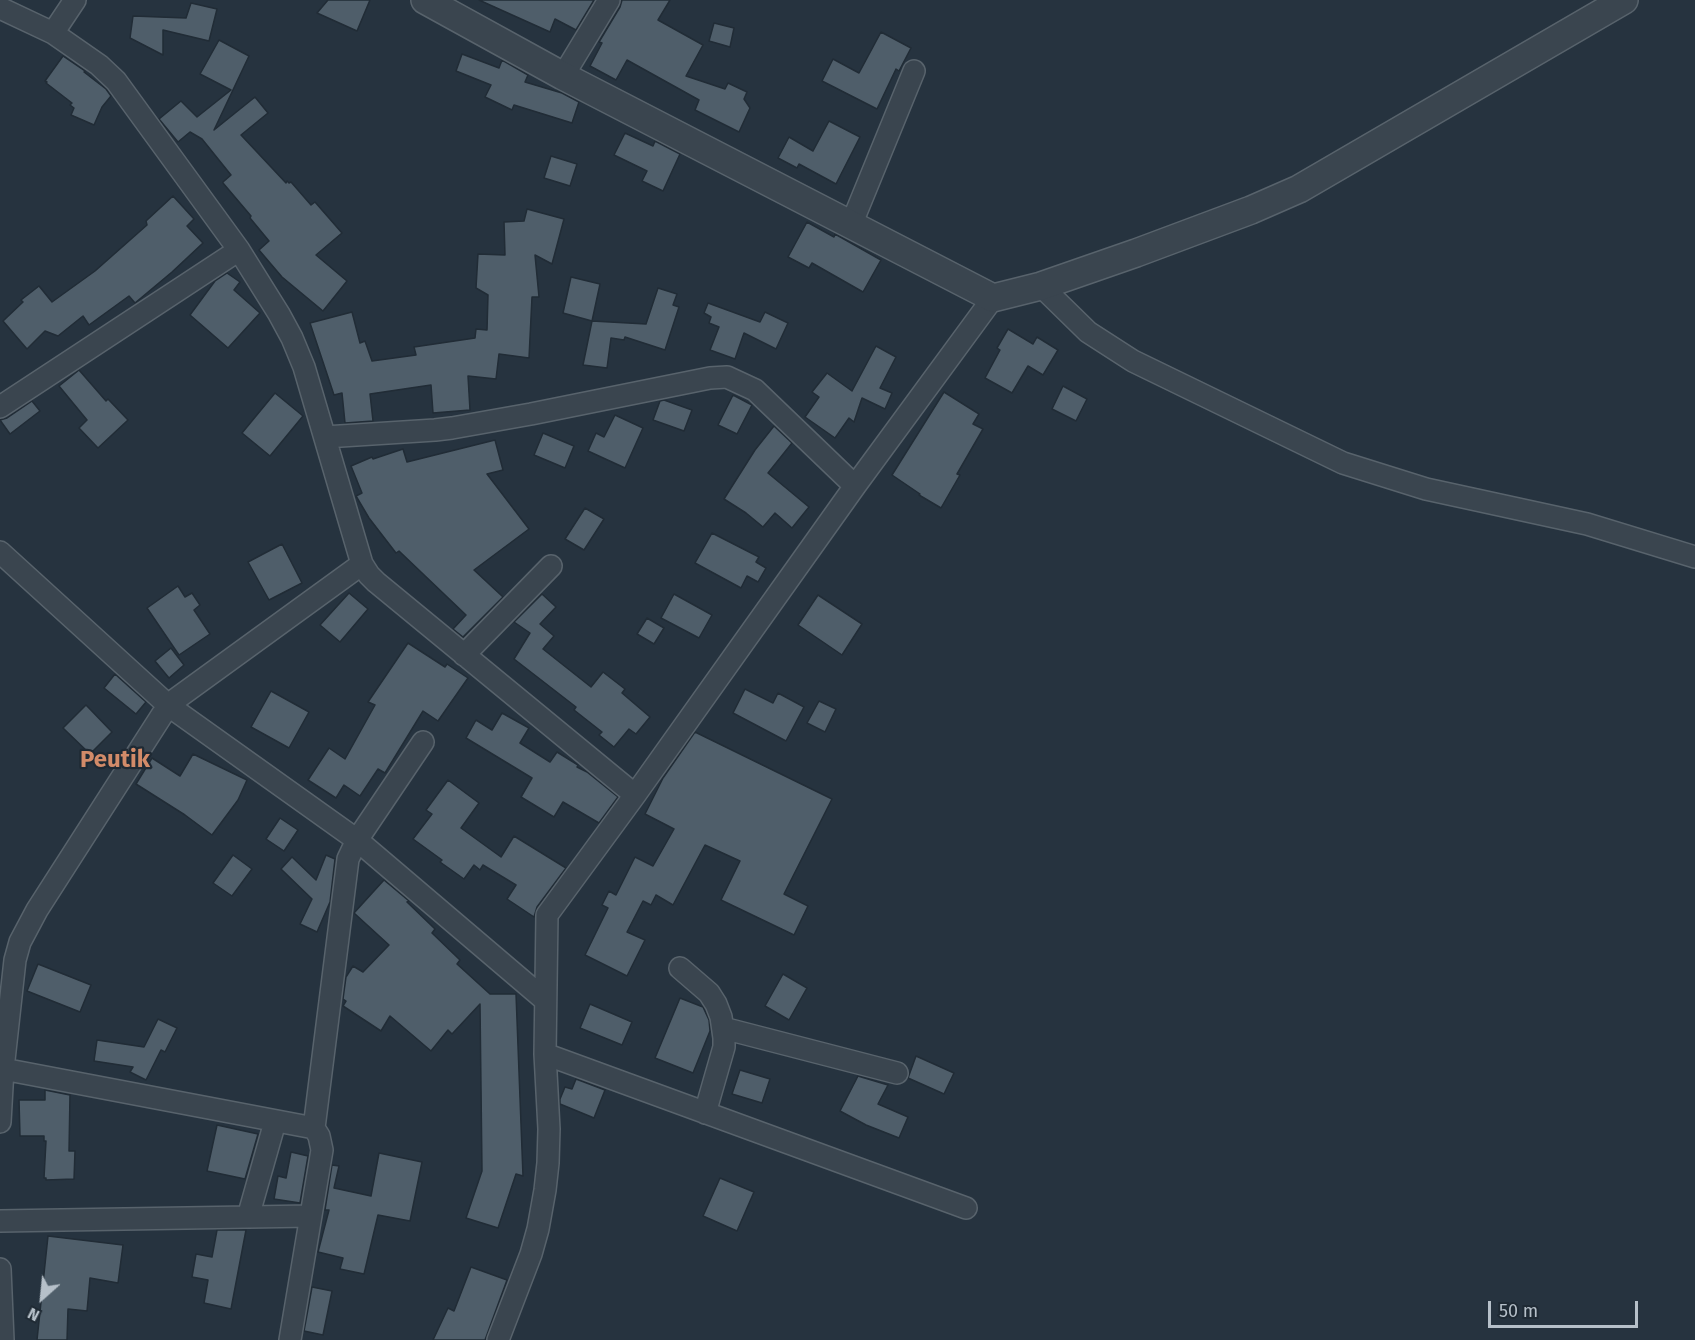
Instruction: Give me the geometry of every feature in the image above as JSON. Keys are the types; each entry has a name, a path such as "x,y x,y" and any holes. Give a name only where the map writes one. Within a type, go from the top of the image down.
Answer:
{"street":[{"path":"53,33 75,0"},
{"path":"425,0 563,76 993,298"},
{"path":"563,76 609,0"},
{"path":"498,1340 531,1254 545,1190 549,1129 545,1054 546,915 993,298 1041,286 1251,210 1299,189 1624,0"},
{"path":"0,8 53,33 99,65 116,81 239,250 292,338 304,368 363,564 376,582 635,795"},
{"path":"851,225 915,71"},
{"path":"0,407 239,250"},
{"path":"1041,286 1088,332 1133,362 1342,463 1426,489 1587,524 1695,557"},
{"path":"325,437 452,428 710,378 727,377 755,390 855,486"},
{"path":"0,552 169,706 357,840 545,1000"},
{"path":"0,1122 7,967 27,927 169,706 363,564"},
{"path":"464,655 551,566"},
{"path":"290,1340 322,1150 319,1136 314,1128 348,859 357,840 423,742"},
{"path":"680,968 709,993 716,1004 723,1028 724,1047 705,1113"},
{"path":"723,1028 897,1073"},
{"path":"545,1054 966,1208"},
{"path":"3,1069 314,1128"},
{"path":"248,1216 275,1122"},
{"path":"0,1221 310,1216"},
{"path":"0,1269 2,1326"}],"building":[{"path":"328,0 370,0 357,31 317,13"},
{"path":"479,0 594,0 576,30 555,19 550,32"},
{"path":"622,0 670,0 658,20 703,45 686,76 725,89 728,83 747,92 744,99 750,108 739,132 695,110 699,100 627,60 616,80 590,66 602,43 599,42"},
{"path":"191,3 217,9 209,41 163,30 163,55 130,38 133,16 186,18"},
{"path":"714,23 734,28 730,47 709,41"},
{"path":"881,32 911,48 899,71 896,69 877,109 822,81 833,59 859,73"},
{"path":"219,40 249,56 214,130 255,97 268,113 241,135 286,183 291,182 311,205 315,202 342,233 316,255 347,281 323,311 282,277 259,250 269,241 223,183 231,175 202,139 190,132 178,142 159,119 181,101 197,117 231,90 200,74"},
{"path":"462,54 499,68 502,60 528,75 525,82 562,93 579,102 572,123 514,105 512,110 485,97 491,85 456,71"},
{"path":"63,56 85,71 111,96 102,107 94,125 71,115 74,108 70,105 72,103 45,81"},
{"path":"829,121 860,137 836,184 799,164 797,168 778,158 789,137 813,151"},
{"path":"625,133 653,146 655,141 680,154 663,191 642,181 647,171 614,155"},
{"path":"551,156 577,164 570,186 544,178"},
{"path":"173,196 194,219 187,226 203,243 135,303 129,296 89,325 83,316 58,336 45,331 27,349 3,321 23,302 21,300 39,286 52,302 95,271 147,225 146,221"},
{"path":"527,209 564,219 552,264 535,255 539,297 532,297 529,358 499,354 496,379 468,376 470,410 433,413 431,385 370,394 373,421 345,423 342,393 334,395 310,323 352,312 360,343 365,341 372,361 416,355 414,347 475,338 476,329 487,330 488,295 476,288 478,254 505,255 504,222 524,221"},
{"path":"807,222 834,237 835,234 881,260 863,292 812,263 809,268 788,257"},
{"path":"227,273 240,282 234,290 260,313 228,348 190,315 215,281"},
{"path":"571,277 600,284 592,321 563,313"},
{"path":"658,288 677,294 673,305 679,307 665,350 625,337 624,340 611,338 607,368 583,365 592,321 646,324"},
{"path":"708,303 760,322 765,312 788,323 776,349 744,333 735,359 710,350 719,327 709,323 711,317 704,313"},
{"path":"1008,329 1033,344 1037,337 1058,350 1043,375 1028,366 1012,393 985,378 1000,350 997,348"},
{"path":"876,346 896,357 880,388 892,393 885,409 862,398 854,422 849,418 835,438 805,417 819,397 812,392 827,373 852,391"},
{"path":"79,370 106,401 108,399 128,420 98,448 79,428 87,420 59,386"},
{"path":"1063,386 1087,399 1076,421 1052,409"},
{"path":"944,392 979,414 973,424 983,429 957,474 960,475 941,508 892,475"},
{"path":"275,393 303,416 270,456 242,433"},
{"path":"733,395 752,405 737,434 718,425"},
{"path":"664,400 692,410 684,431 653,420 660,401"},
{"path":"32,401 40,411 10,434 0,420 7,418"},
{"path":"615,415 643,428 625,468 588,451 596,433 604,437"},
{"path":"774,426 792,443 768,473 809,507 792,528 775,513 763,527 724,499 755,450"},
{"path":"543,433 574,446 565,468 534,455"},
{"path":"495,440 503,470 487,474 529,529 474,570 503,597 463,637 453,629 466,615 399,551 396,553 369,518 356,496 362,493 351,466 372,457 373,459 403,449 407,462"},
{"path":"585,508 604,519 584,550 565,539"},
{"path":"712,533 759,557 756,562 766,568 758,582 747,576 741,588 695,563"},
{"path":"282,544 302,583 269,600 248,562"},
{"path":"178,586 185,597 192,593 200,605 194,610 210,634 179,655 147,608"},
{"path":"349,593 368,609 340,642 320,625"},
{"path":"542,594 556,607 540,624 554,636 543,649 591,687 603,672 625,689 622,693 650,717 636,734 629,729 614,747 599,735 602,732 574,710 576,707 514,659 530,633 514,622"},
{"path":"674,594 712,615 699,638 661,618"},
{"path":"818,595 862,624 842,655 798,625"},
{"path":"647,618 664,628 654,644 637,634"},
{"path":"408,643 445,667 447,664 468,678 438,721 423,711 385,773 378,769 360,796 344,785 336,798 308,780 329,748 345,759 375,705 368,702"},
{"path":"171,648 184,665 169,678 155,661"},
{"path":"115,674 146,702 136,714 104,688"},
{"path":"745,689 773,703 778,693 804,707 786,741 733,713"},
{"path":"271,691 309,712 289,748 251,727"},
{"path":"819,701 836,709 825,732 807,723"},
{"path":"86,705 112,732 90,754 63,728"},
{"path":"502,713 529,728 520,743 550,762 557,752 578,765 577,767 587,772 618,797 599,823 563,802 554,817 521,797 532,778 466,738 476,720 492,730"},
{"path":"695,732 832,799 784,894 808,906 794,935 721,900 740,861 705,845 673,905 656,895 651,905 643,901 627,932 645,940 627,976 585,955 608,908 602,905 609,891 616,895 635,857 653,866 674,829 645,814 663,778"},
{"path":"193,754 247,780 238,800 212,835 136,784 152,758 180,776"},
{"path":"448,780 479,803 461,828 501,857 514,836 566,868 537,907 534,917 507,899 516,885 483,865 480,870 474,865 464,879 413,839 432,814 426,810"},
{"path":"280,818 298,830 284,851 266,839"},
{"path":"233,855 252,869 232,896 213,883"},
{"path":"326,855 335,859 330,902 317,932 300,924 312,899 281,869 292,857 316,880"},
{"path":"384,880 409,901 407,902 435,929 432,933 460,960 457,964 490,994 516,994 523,1176 516,1174 498,1228 466,1218 482,1171 480,1004 452,1034 448,1030 431,1051 390,1016 381,1031 343,1006 346,1001 343,999 346,977 353,966 363,972 389,945 354,913"},
{"path":"38,964 91,985 80,1012 27,991"},
{"path":"783,974 807,988 789,1020 765,1006"},
{"path":"680,998 703,1007 709,1020 710,1031 693,1073 655,1058"},
{"path":"590,1004 632,1022 622,1045 580,1028"},
{"path":"158,1019 177,1028 165,1052 161,1050 146,1080 130,1072 133,1067 94,1061 97,1040 144,1047"},
{"path":"916,1056 954,1073 944,1094 908,1078"},
{"path":"740,1070 770,1079 762,1103 732,1094"},
{"path":"858,1076 888,1085 878,1104 908,1117 899,1138 866,1125 840,1111"},
{"path":"576,1079 605,1090 594,1118 560,1104 565,1087 572,1089"},
{"path":"45,1090 70,1095 69,1151 75,1151 74,1179 46,1180 44,1178 46,1141 44,1141 44,1136 20,1136 19,1100 45,1100"},
{"path":"217,1125 258,1134 245,1179 207,1171"},
{"path":"291,1152 308,1156 300,1203 274,1199 278,1176 286,1178"},
{"path":"379,1153 422,1162 410,1221 378,1215 364,1274 340,1269 343,1258 318,1252 329,1210 325,1210 332,1165 339,1166 334,1188 371,1196"},
{"path":"720,1178 754,1192 737,1231 703,1216"},
{"path":"217,1230 246,1230 231,1309 204,1303 208,1280 192,1277 196,1254 212,1257"},
{"path":"48,1236 123,1245 118,1283 90,1278 87,1311 68,1309 67,1340 37,1340"},
{"path":"471,1267 507,1280 485,1340 433,1340 448,1308 454,1311"},
{"path":"312,1287 332,1291 323,1335 304,1331"}],"district":[{"name":"Peutik","path":"115,760"}]}
